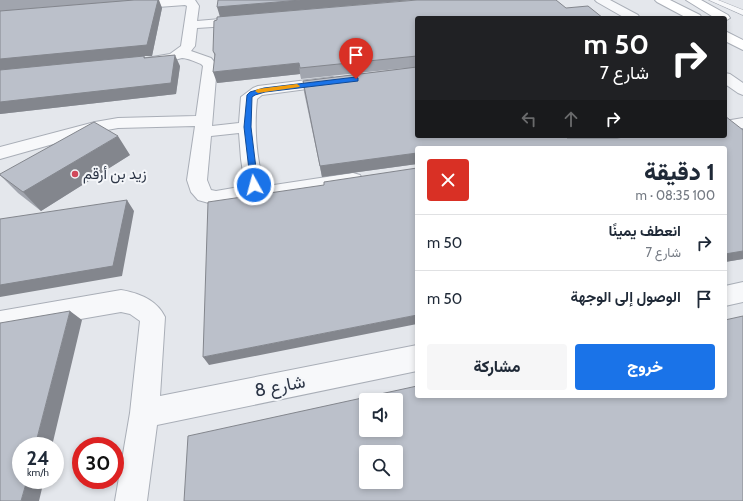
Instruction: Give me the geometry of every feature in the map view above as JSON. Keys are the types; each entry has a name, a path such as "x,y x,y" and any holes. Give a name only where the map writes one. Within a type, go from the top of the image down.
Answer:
{"main road":[{"path":"661,0 692,16"},
{"path":"692,0 721,16"},
{"path":"727,19 737,25"},
{"path":"727,36 743,46"}],"street":[{"path":"601,0 630,16"},
{"path":"117,6 190,2 193,6 188,46 182,53 164,60 133,63"},
{"path":"191,26 254,20"},
{"path":"182,53 206,61 210,65 197,180 201,192 204,195 216,198 256,191 274,192 372,177"},
{"path":"727,78 743,90"},
{"path":"256,191 252,177 247,127 248,101 252,93 264,90 348,80"},
{"path":"0,152 95,127 118,123 247,127"},
{"path":"727,126 743,123"},
{"path":"727,296 743,292"},
{"path":"0,322 121,301 134,302 145,308 153,317 144,413 131,501"},
{"name":"شارع 8","path":"144,413 415,358"}],"lane":[{"path":"712,0 743,13"}],"building":[{"path":"134,0 158,0 147,45 0,59 0,11"},
{"path":"218,0 301,0 217,7"},
{"path":"417,0 556,0 566,8 588,6 600,16 415,16 415,56 300,68 299,63 213,72 215,54 213,51 214,21 217,20 217,17"},
{"path":"175,55 171,83 0,102 0,70 144,56 144,58"},
{"path":"415,67 415,138 727,138 727,118 743,130 743,251 727,254 727,146 415,146 415,153 320,166 303,81"},
{"path":"94,122 118,136 23,192 0,175 0,174"},
{"path":"415,168 415,315 203,357 208,202 324,185 324,182"},
{"path":"127,200 113,266 0,285 0,219"},
{"path":"70,311 37,437 12,437 12,489 24,489 21,501 0,501 0,323"},
{"path":"743,316 743,501 184,501 188,436 359,399 359,437 403,437 403,393 385,393 415,386 415,398 727,398 727,320"}],"slow traffic":[{"path":"258,91 297,86"}],"place":[{"name":"زيد بن أرقم","path":"75,174"}],"route":[{"path":"254,185 247,127 248,101 252,93 264,90 356,79"}]}
